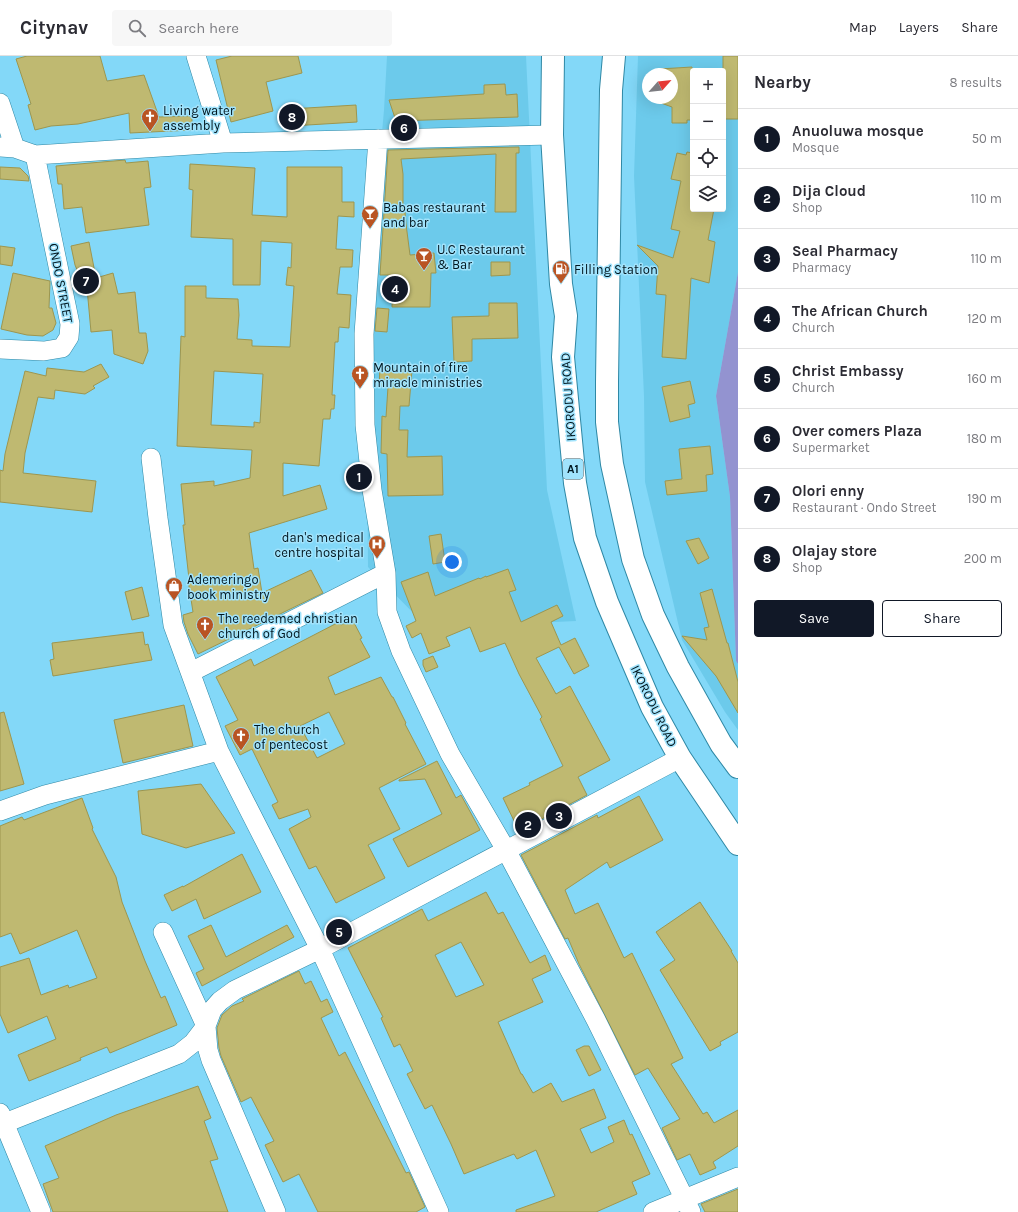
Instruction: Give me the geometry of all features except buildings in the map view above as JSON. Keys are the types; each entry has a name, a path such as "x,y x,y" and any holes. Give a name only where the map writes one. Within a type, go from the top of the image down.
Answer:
{"highway":[{"name":"IKORODU ROAD","path":"553,56 552,135 561,284 566,316 563,357 574,483 585,538 607,602 649,700 680,758 738,844"},
{"path":"614,56 611,90 607,382 607,422 612,464 633,560 653,615 678,667 701,709 721,744 738,767"}],"street":[{"path":"196,56 223,143"},
{"path":"0,103 7,147 35,155 223,143 552,135"},
{"path":"378,140 364,334 365,425 372,490 386,573 387,612 401,652 450,754 506,850 596,1020 688,1206"},
{"name":"ONDO STREET","path":"0,349 44,351 62,348 69,337 69,319 35,155"},
{"path":"151,458 173,625 180,649 191,672 219,751 320,950 439,1212"},
{"path":"191,672 386,573"},
{"path":"0,811 45,795 219,751"},
{"path":"41,1212 1,1121 179,1054 193,1043 206,1026 212,1010 220,1001 235,990 320,950 680,758"},
{"path":"164,932 206,1026 208,1050 211,1060 276,1212"},
{"path":"653,1212 688,1206 738,1177"}],"shaded area":[{"path":"387,56 526,56 547,490 576,621 428,628 368,567 366,312 384,110"},
{"path":"638,56 738,56 738,272 716,396 730,497 736,661 738,664 738,730 725,712 682,640 645,482 644,396 634,176"},
{"path":"738,272 738,664 736,661 730,497 716,396"}],"place":[{"name":"Olajay store","path":"292,117"},
{"name":"Over comers Plaza","path":"404,128"},
{"name":"Living water assembly","path":"150,132"},
{"name":"Babas restaurant and bar","path":"370,229"},
{"name":"U.C Restaurant & Bar","path":"424,271"},
{"name":"Olori enny","path":"86,281"},
{"name":"Filling Station","path":"561,284"},
{"name":"The African Church","path":"395,289"},
{"name":"Mountain of fire miracle ministries","path":"360,389"},
{"name":"Anuoluwa mosque","path":"359,477"},
{"name":"dan's medical centre hospital","path":"377,559"},
{"name":"Ademeringo book ministry","path":"174,601"},
{"name":"The reedemed christian church of God","path":"205,640"},
{"name":"The church of pentecost","path":"241,751"},
{"name":"Seal Pharmacy","path":"559,816"},
{"name":"Dija Cloud","path":"528,825"},
{"name":"Christ Embassy","path":"339,932"}]}
